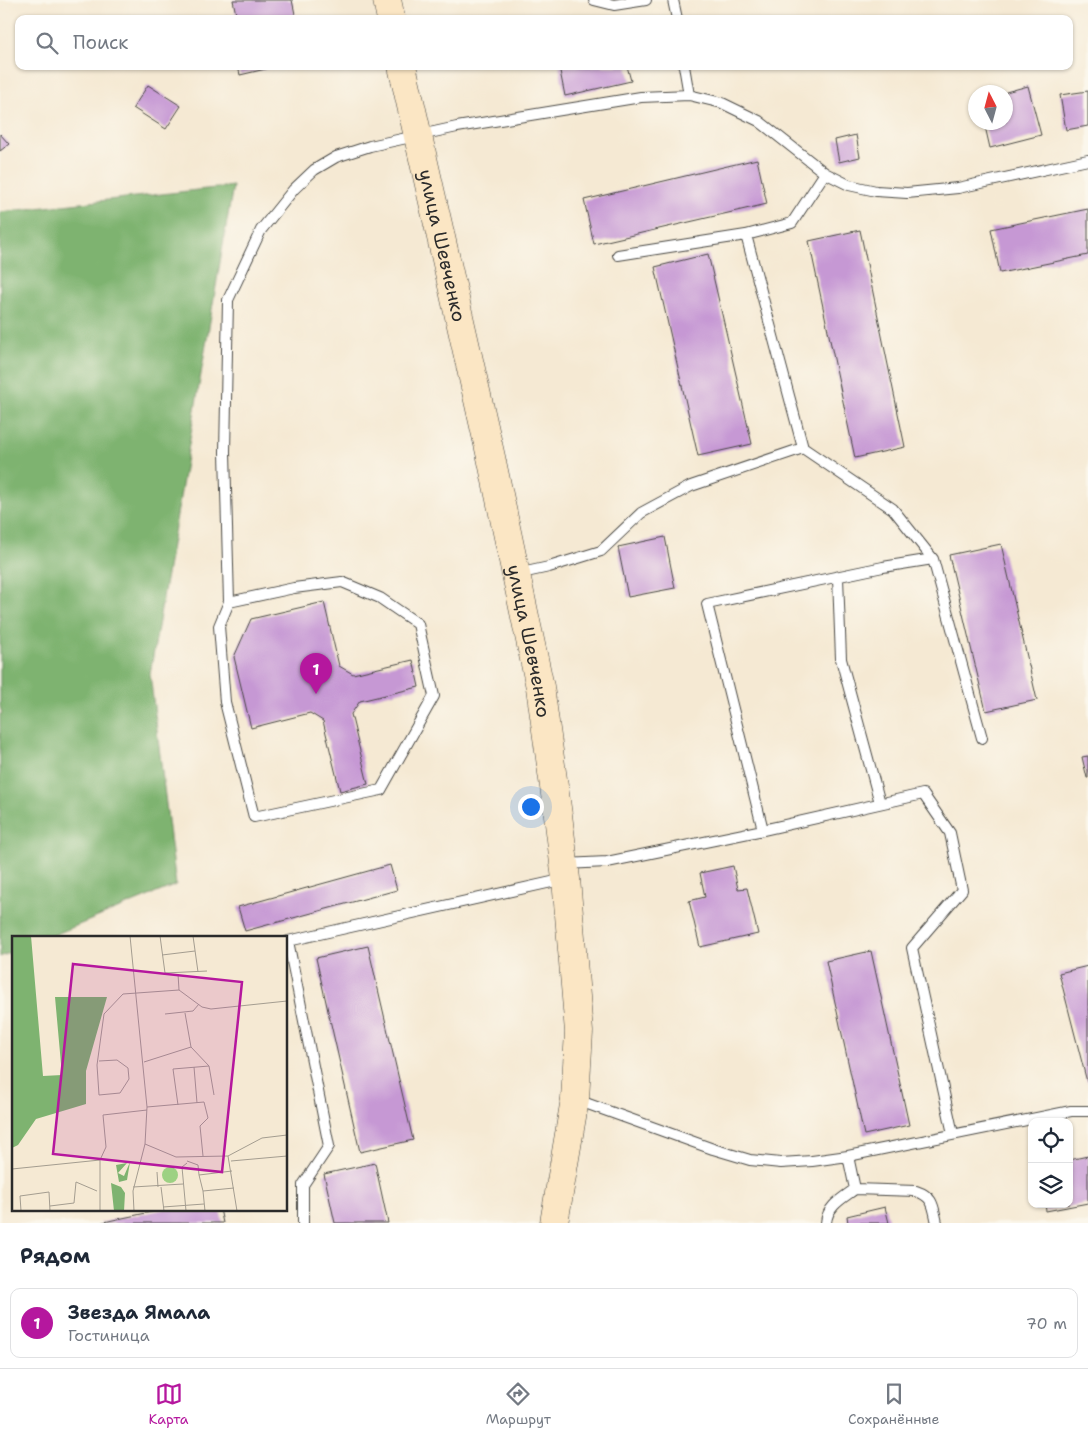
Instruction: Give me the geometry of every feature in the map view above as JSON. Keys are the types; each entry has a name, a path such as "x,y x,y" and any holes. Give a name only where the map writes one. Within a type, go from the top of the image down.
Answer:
{"street":[{"path":"387,0 390,15"},
{"name":"улица Шевченко","path":"403,70 492,457 540,687 565,871 579,1032 575,1099 554,1223"}],"lane":[{"path":"594,0 614,5 646,0"},
{"path":"673,0 675,15"},
{"path":"685,70 689,95"},
{"path":"229,602 294,588 342,582 380,598 418,624 434,696 382,790 254,817 225,702 219,626 229,602 225,452 228,300 261,230 294,189 314,170 336,156 370,146 457,127 641,97 689,95 722,103 759,121 825,173 849,185 876,191 907,193 958,188 1088,160"},
{"path":"618,255 746,235 792,223 825,173"},
{"path":"746,235 803,448 893,509 933,559 982,738"},
{"path":"516,574 549,567 601,551 641,514 691,486 803,448"},
{"path":"763,830 706,604 883,566 933,559"},
{"path":"838,577 841,659 880,803"},
{"path":"303,1223 303,1185 329,1146 288,941 565,871 763,830 923,794 950,833 962,890 912,948 953,1134"},
{"path":"575,1099 750,1160 781,1163 848,1156 1071,1111 1088,1111"},
{"path":"848,1156 855,1189"},
{"path":"826,1223 827,1215 831,1208 855,1189 916,1191 926,1194 932,1202 936,1223"}],"green space":[{"path":"233,186 150,674 176,885 51,936 12,936 12,952 0,957 0,714 2,714 0,706 0,212"}],"building":[{"path":"233,0 292,0 295,15 236,15"},
{"path":"239,70 261,70 240,75"},
{"path":"560,70 628,70 631,81 565,96"},
{"path":"148,85 181,106 166,129 133,108"},
{"path":"1028,86 1041,135 990,148 986,130 1013,130 1013,90"},
{"path":"1088,91 1088,126 1066,130 1060,95"},
{"path":"0,134 9,144 0,151"},
{"path":"856,135 860,157 839,162 835,140"},
{"path":"757,159 767,204 594,244 584,200"},
{"path":"1088,209 1088,255 1000,273 991,229"},
{"path":"860,230 905,447 855,458 809,241"},
{"path":"708,254 752,444 698,456 655,267"},
{"path":"665,537 675,588 628,597 618,547"},
{"path":"1001,544 1037,700 986,711 949,555"},
{"path":"324,602 339,666 353,674 413,660 419,687 360,701 351,714 368,784 340,791 323,721 310,713 251,728 234,657 251,619"},
{"path":"1088,756 1088,778 1087,778 1082,757"},
{"path":"390,865 397,890 245,931 238,907"},
{"path":"733,866 738,889 747,888 758,934 700,947 689,901 705,897 700,873"},
{"path":"368,946 413,1140 360,1152 316,958"},
{"path":"871,951 909,1125 864,1135 826,961"},
{"path":"1088,966 1088,1082 1087,1082 1059,973"},
{"path":"1088,1156 1088,1203 1073,1206 1073,1163 1073,1159"},
{"path":"375,1163 388,1223 335,1223 324,1174"},
{"path":"885,1207 889,1223 848,1223 847,1216"},
{"path":"1046,1208 1062,1208 1046,1211"},
{"path":"160,1210 220,1210 223,1223 99,1223"}],"place":[{"name":"Звезда Ямала","path":"316,694"}]}
